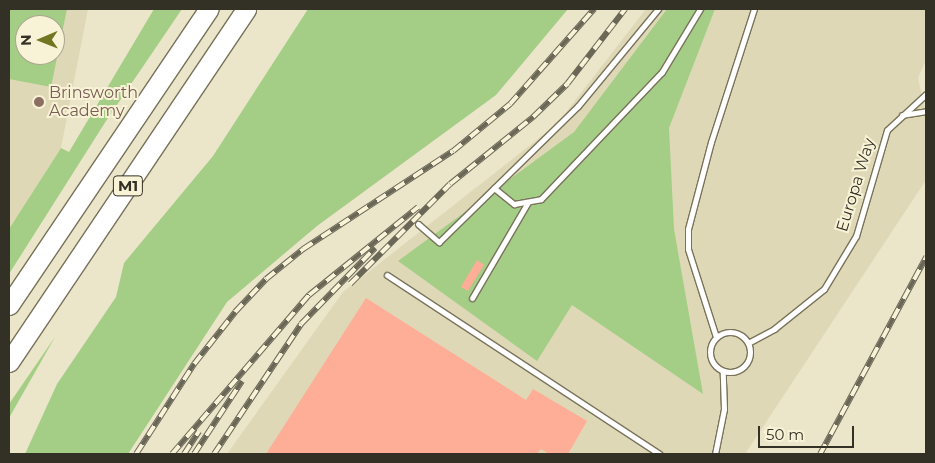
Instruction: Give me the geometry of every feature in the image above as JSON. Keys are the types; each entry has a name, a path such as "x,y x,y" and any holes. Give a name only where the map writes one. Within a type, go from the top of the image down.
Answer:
{"highway":[{"name":"M1","path":"9,305 209,9"},
{"name":"M1","path":"9,362 246,9"}],"lane":[{"path":"418,224 439,242 578,106 658,9"},
{"path":"494,188 514,204 541,199 662,72 700,9"},
{"path":"716,337 732,332 748,342 750,349 746,364 734,372 723,372 717,368 709,356 716,337 688,249 688,229 711,142 754,9"},
{"name":"Europa Way","path":"748,342 774,329 824,289 856,236 886,130 926,94"},
{"path":"902,115 926,111"},
{"path":"472,298 528,202"},
{"path":"387,276 660,454"},
{"path":"715,454 724,408 723,372"}],"shaded area":[{"name":"Brinsworth Academy","path":"9,9 88,9 61,148 9,229"},
{"path":"646,9 926,9 926,60 918,78 926,115 926,180 745,454 227,454 343,292 557,124"}],"green space":[{"path":"9,9 67,9 65,19 65,15 15,15 15,65 56,65 51,87 9,79"},
{"path":"154,9 182,9 106,121 9,274 9,229 61,148 69,152"},
{"path":"308,9 568,9 496,95 317,226 227,302 128,454 25,454 57,384 116,297 124,263 213,156"},
{"path":"667,9 715,9 669,128 674,229 703,394 572,305 537,361 398,261 574,132"},
{"path":"55,337 9,418 9,404"}],"building":[{"path":"477,260 484,265 468,291 461,287"},
{"path":"366,298 526,400 533,389 587,421 568,454 549,454 541,449 537,454 266,454"}],"railway":[{"path":"136,454 194,364 235,312 266,279 303,249 453,151 510,104 594,9"},
{"path":"350,284 450,184 533,117 567,84 625,9"},
{"path":"172,454 309,295 418,207"},
{"path":"214,454 301,324 375,248"},
{"path":"820,454 926,257"},
{"path":"194,454 242,381"},
{"path":"184,454 199,431"}],"place":[{"name":"Brinsworth Academy","path":"39,102"}]}
